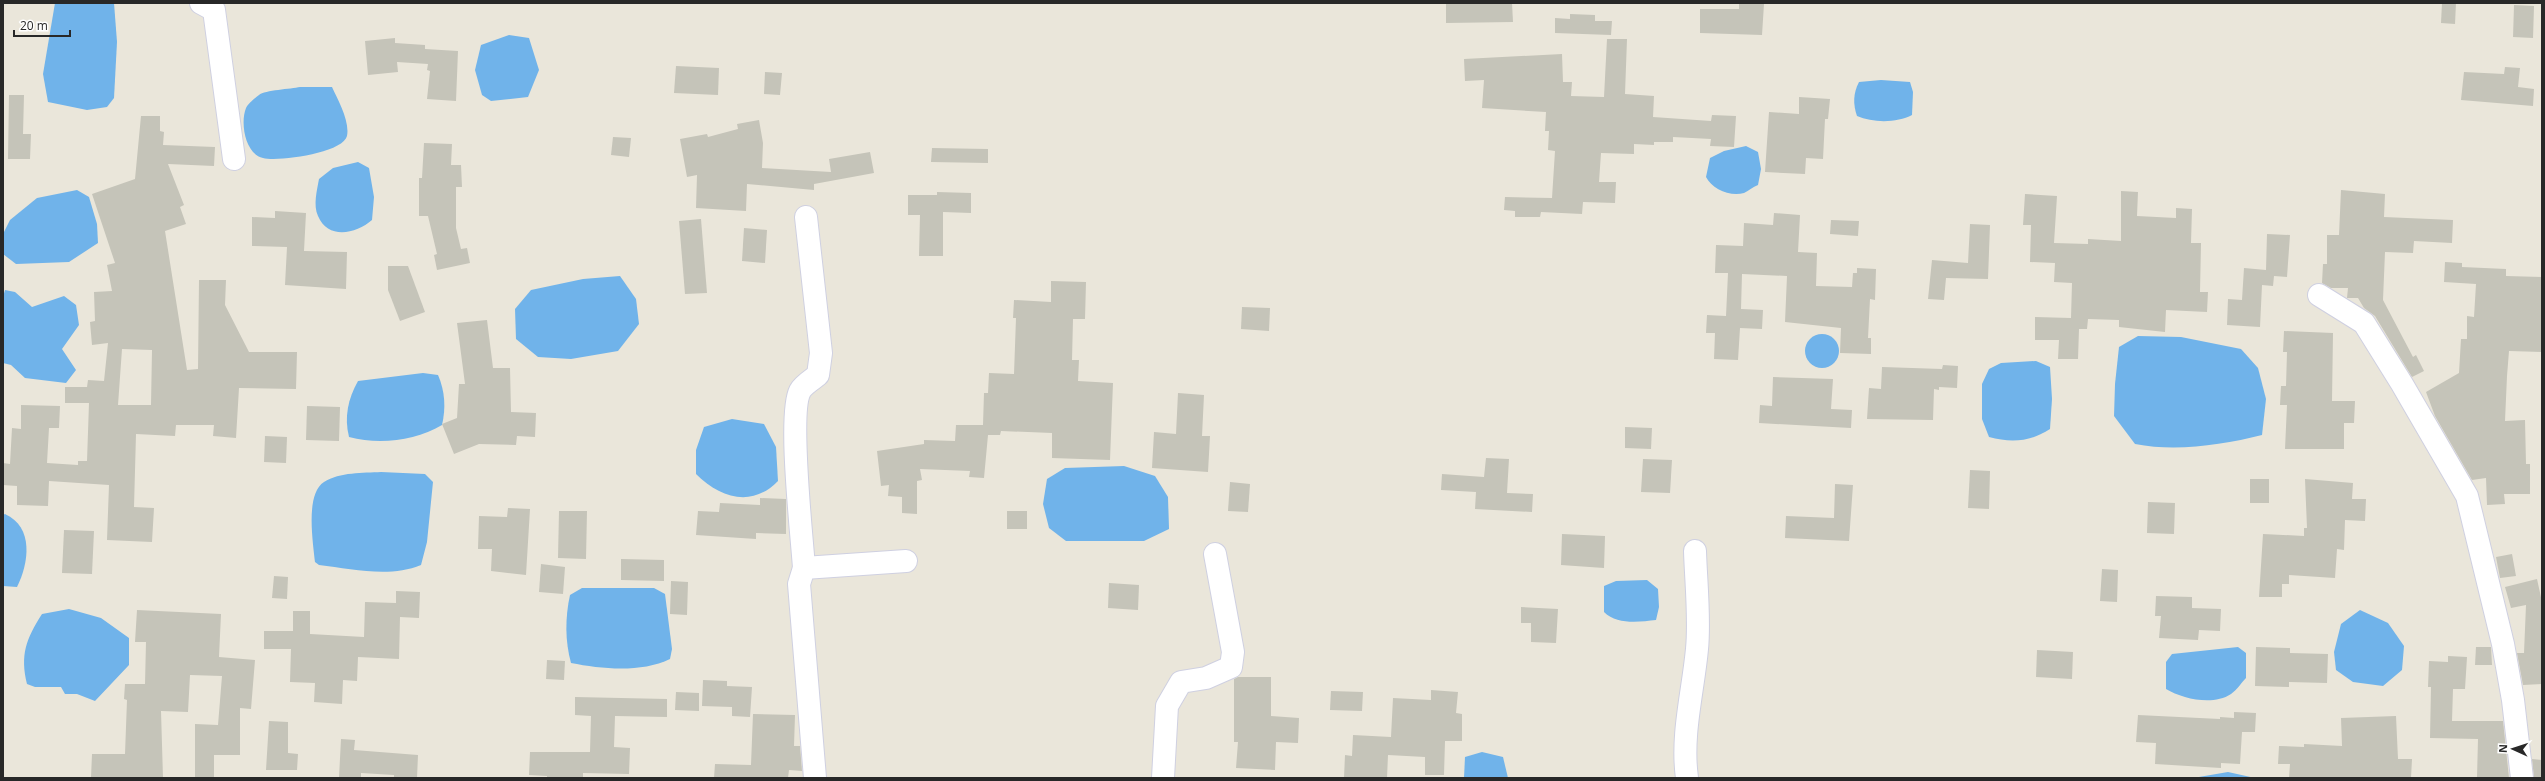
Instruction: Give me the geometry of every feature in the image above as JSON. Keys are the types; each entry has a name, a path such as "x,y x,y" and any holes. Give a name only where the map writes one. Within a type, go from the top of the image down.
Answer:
{"street":[{"path":"201,3 214,10 234,159"},
{"path":"806,217 821,353 818,375 800,391 796,411 796,460 804,568 799,584 815,778"},
{"path":"2319,295 2364,323 2402,384 2467,496 2503,644 2513,700 2522,778"},
{"path":"1687,778 1685,762 1687,721 1697,648 1695,551"},
{"path":"1163,778 1167,706 1181,682 1206,678 1231,667 1233,652 1215,554"},
{"path":"804,568 906,561"}],"water":[{"path":"55,3 114,3 117,42 114,98 107,107 87,110 48,102 43,74"},
{"path":"509,35 529,38 539,70 528,97 491,101 482,95 475,70 481,45"},
{"path":"1881,80 1910,82 1913,92 1912,115 1892,121 1870,120 1857,116 1854,99 1859,82"},
{"path":"300,87 332,87 345,117 347,124 347,136 343,142 334,147 309,155 271,159 263,158 257,155 252,151 248,144 244,129 244,114 247,106 262,93"},
{"path":"1746,146 1758,152 1761,169 1758,185 1744,193 1733,194 1722,191 1712,185 1706,177 1710,158 1724,151"},
{"path":"358,162 369,168 374,197 372,220 358,229 335,232 328,229 318,216 316,198 319,179 333,168"},
{"path":"77,190 89,197 97,224 98,243 69,262 16,264 3,254 3,234 10,220 37,198"},
{"path":"620,276 636,299 639,324 618,351 571,359 538,357 516,339 515,309 531,290 583,279"},
{"path":"5,290 15,292 32,307 64,296 76,305 79,325 62,349 76,370 66,383 25,378 11,365 3,363 3,297"},
{"path":"1822,334 1828,335 1834,339 1838,345 1838,357 1834,363 1828,367 1822,368 1816,367 1810,363 1806,357 1805,351 1806,345 1810,339 1816,335"},
{"path":"2138,336 2181,337 2241,349 2258,368 2266,399 2262,435 2231,442 2199,446 2167,447 2135,444 2114,416 2115,384 2119,347"},
{"path":"2036,361 2050,367 2052,399 2050,429 2035,437 2013,441 1989,437 1982,419 1982,384 1989,369 2001,363"},
{"path":"423,373 438,375 444,400 442,425 420,435 397,440 372,441 349,437 347,415 349,401 358,381"},
{"path":"732,419 764,424 776,447 778,481 758,495 736,497 726,494 715,489 696,474 696,450 704,427"},
{"path":"1124,466 1155,476 1168,497 1169,529 1144,541 1066,541 1049,528 1043,504 1047,479 1065,468"},
{"path":"381,472 425,474 433,482 427,542 421,565 409,569 384,572 319,565 315,562 312,531 312,507 318,488 324,482 337,476"},
{"path":"5,514 14,520 21,528 25,536 26,557 21,578 17,587 3,586 3,515"},
{"path":"1647,580 1658,589 1659,607 1656,620 1628,622 1615,619 1604,612 1604,586 1616,581"},
{"path":"582,588 654,588 665,594 672,649 670,659 647,666 634,668 595,667 571,663 567,638 568,604 570,595"},
{"path":"69,609 101,618 129,638 129,665 95,701 77,694 65,694 61,687 35,687 27,684 24,656 28,639 36,623 42,614"},
{"path":"2360,610 2388,623 2404,646 2402,670 2383,686 2353,682 2336,670 2334,652 2341,624"},
{"path":"2238,647 2246,653 2246,678 2231,694 2216,700 2198,700 2181,696 2166,689 2166,662 2172,654"},
{"path":"1482,752 1503,757 1508,778 1464,778 1465,757"},
{"path":"2228,772 2255,778 2193,778"}],"building":[{"path":"1446,3 1512,3 1513,22 1446,23"},
{"path":"1739,3 1764,4 1762,35 1700,33 1700,9 1739,9"},
{"path":"2442,3 2456,3 2455,24 2441,23"},
{"path":"2514,5 2534,6 2533,38 2513,37"},
{"path":"1570,14 1595,15 1595,21 1612,21 1611,35 1555,33 1555,18 1570,19"},
{"path":"395,38 395,43 425,45 425,49 458,51 456,101 427,99 430,71 427,70 428,64 397,62 398,72 368,75 365,41"},
{"path":"1607,39 1627,39 1625,94 1654,96 1653,117 1711,121 1712,115 1736,116 1734,147 1710,146 1711,139 1673,137 1673,142 1654,142 1654,145 1634,144 1634,154 1601,153 1599,182 1616,182 1615,203 1583,202 1582,214 1541,212 1540,217 1515,217 1515,211 1504,210 1505,197 1552,198 1555,151 1548,150 1549,131 1545,131 1546,112 1482,108 1484,80 1465,81 1464,59 1562,54 1563,82 1572,82 1571,96 1604,97"},
{"path":"676,66 719,68 718,95 674,93"},
{"path":"2505,67 2520,68 2518,87 2534,89 2533,106 2461,100 2464,72 2504,74"},
{"path":"765,72 782,73 780,95 764,94"},
{"path":"9,95 24,95 23,134 31,134 30,159 8,159"},
{"path":"1799,97 1830,99 1828,119 1825,119 1823,159 1806,158 1805,174 1765,172 1769,112 1799,114"},
{"path":"141,116 160,116 160,131 164,132 163,145 215,147 214,166 168,164 184,205 180,207 186,224 165,231 187,370 198,369 199,280 226,280 225,305 249,352 297,352 296,389 239,388 236,438 213,436 214,425 176,425 175,436 136,434 134,507 154,508 152,542 107,540 109,485 49,481 48,506 17,505 17,486 3,485 3,463 10,464 12,428 21,429 21,405 60,406 59,428 49,428 47,463 78,465 78,461 87,461 89,403 65,403 65,387 87,387 88,380 104,381 108,343 92,345 90,322 95,321 94,292 112,291 107,265 115,263 92,194 135,179","holes":["122,349 152,350 151,405 118,405"]},
{"path":"759,120 763,143 762,168 831,172 829,159 870,152 874,173 814,184 814,190 747,184 746,211 696,208 697,175 687,177 680,139 707,134 708,137 738,129 737,124"},
{"path":"613,137 631,138 629,157 611,155"},
{"path":"424,143 452,144 451,165 461,165 462,187 456,187 456,228 461,249 467,248 470,263 437,270 434,255 437,254 428,216 419,216 419,178 422,178"},
{"path":"932,148 988,149 988,163 931,162"},
{"path":"2341,190 2385,194 2384,217 2453,220 2452,243 2414,241 2413,253 2385,252 2383,300 2413,357 2416,355 2424,371 2412,377 2375,316 2364,308 2358,298 2347,298 2348,288 2331,288 2322,283 2323,264 2327,264 2327,235 2339,235"},
{"path":"2121,191 2138,192 2137,216 2176,218 2176,208 2192,209 2191,243 2201,243 2200,292 2208,292 2207,312 2166,310 2165,332 2119,327 2119,320 2088,319 2087,329 2079,329 2078,359 2058,359 2059,340 2035,340 2035,317 2071,318 2072,283 2054,282 2055,263 2030,262 2031,225 2023,225 2025,194 2057,196 2054,243 2088,244 2088,239 2121,241"},
{"path":"937,192 971,193 971,213 943,212 943,256 919,256 920,215 908,215 908,195 937,195"},
{"path":"275,211 306,213 304,251 347,252 346,289 285,285 287,247 252,246 252,217 275,218"},
{"path":"1774,213 1800,215 1798,252 1817,253 1816,286 1852,287 1853,273 1857,273 1857,268 1876,269 1875,300 1870,299 1868,338 1871,338 1871,354 1840,353 1841,328 1785,322 1787,276 1742,274 1741,309 1763,310 1762,329 1740,328 1738,360 1714,359 1715,333 1706,333 1707,315 1726,316 1728,273 1715,273 1716,245 1743,246 1744,223 1773,225"},
{"path":"701,219 707,293 685,294 679,221"},
{"path":"1831,220 1859,221 1858,236 1830,234"},
{"path":"1970,224 1990,225 1988,279 1946,278 1944,300 1928,299 1932,260 1968,263"},
{"path":"744,228 767,230 765,263 742,261"},
{"path":"2267,234 2290,235 2287,277 2274,276 2273,286 2262,285 2260,327 2227,325 2228,299 2242,300 2244,268 2266,270"},
{"path":"2445,262 2462,263 2462,267 2506,269 2506,276 2542,277 2542,352 2509,351 2507,376 2505,421 2525,420 2526,464 2530,464 2530,494 2504,494 2505,504 2487,505 2486,478 2472,480 2435,416 2426,392 2459,373 2461,339 2467,339 2467,316 2474,317 2476,284 2444,282"},
{"path":"388,266 408,266 425,312 400,321 388,290"},
{"path":"1051,281 1086,282 1085,319 1073,319 1072,360 1079,360 1078,381 1113,383 1110,460 1052,458 1052,433 1001,431 1000,435 988,435 984,478 969,477 970,471 920,469 922,480 917,481 917,514 902,513 902,497 888,496 889,485 881,486 877,451 924,444 924,440 955,441 956,425 983,425 984,393 988,393 989,373 1014,374 1016,318 1013,318 1014,300 1051,302"},
{"path":"1242,307 1270,308 1269,331 1241,329"},
{"path":"487,320 493,368 510,368 511,412 536,413 535,437 517,436 516,445 479,444 454,454 442,424 457,418 459,384 465,384 457,323"},
{"path":"2284,331 2333,333 2332,401 2355,401 2354,423 2344,423 2344,449 2285,449 2287,405 2280,405 2281,386 2286,386 2287,352 2283,352"},
{"path":"1943,365 1958,366 1957,388 1939,387 1939,390 1934,389 1933,420 1867,419 1869,388 1881,389 1882,367 1942,369"},
{"path":"1773,377 1833,379 1831,409 1852,410 1851,428 1759,423 1760,405 1772,406"},
{"path":"1178,393 1204,395 1202,436 1210,436 1208,472 1152,468 1154,432 1176,434"},
{"path":"307,406 340,407 339,441 306,440"},
{"path":"1625,427 1652,428 1651,449 1625,448"},
{"path":"265,436 287,437 286,463 264,462"},
{"path":"1486,458 1509,459 1507,493 1533,494 1532,512 1475,509 1476,492 1441,490 1442,474 1484,477"},
{"path":"1643,459 1672,460 1670,493 1641,492"},
{"path":"1970,470 1990,471 1989,509 1968,508"},
{"path":"2250,479 2269,479 2269,503 2250,503"},
{"path":"2305,479 2353,483 2352,499 2366,499 2365,521 2345,520 2344,550 2337,549 2335,578 2289,575 2289,584 2282,584 2282,597 2259,597 2263,534 2304,536 2304,528 2307,528"},
{"path":"1230,482 1250,484 1248,512 1228,511"},
{"path":"1835,484 1853,485 1849,541 1785,538 1786,516 1834,518"},
{"path":"760,498 786,499 786,534 756,533 756,539 696,535 698,511 719,512 720,503 760,505"},
{"path":"2148,502 2175,503 2174,534 2147,533"},
{"path":"508,508 530,509 526,575 491,571 492,549 478,549 479,516 507,517"},
{"path":"559,511 587,511 586,559 558,558"},
{"path":"1007,511 1027,511 1027,529 1007,529"},
{"path":"64,530 94,531 92,574 62,573"},
{"path":"1562,534 1605,536 1604,568 1561,565"},
{"path":"2512,554 2516,576 2500,578 2496,557"},
{"path":"621,559 664,560 664,581 621,580"},
{"path":"541,564 565,567 563,594 539,592"},
{"path":"2102,569 2118,570 2117,602 2100,601"},
{"path":"274,576 288,577 287,599 272,598"},
{"path":"2537,579 2542,602 2542,684 2523,685 2517,653 2524,653 2526,605 2511,608 2505,587"},
{"path":"671,581 688,582 687,615 670,614"},
{"path":"1109,583 1139,585 1138,610 1108,608"},
{"path":"396,591 420,592 419,618 400,617 399,659 358,657 357,681 343,680 342,704 314,702 315,683 290,682 291,649 264,649 264,631 293,631 293,611 310,611 310,634 364,637 365,602 396,603"},
{"path":"2156,596 2192,597 2192,608 2221,609 2220,631 2199,630 2198,640 2159,638 2161,616 2155,616"},
{"path":"1521,607 1558,609 1556,643 1531,642 1531,623 1521,623"},
{"path":"137,610 221,614 219,657 255,660 251,709 240,708 240,755 214,755 214,778 195,778 195,724 218,725 222,676 190,675 188,712 161,711 163,778 91,778 92,754 125,754 127,700 124,699 125,684 145,684 146,642 135,642"},
{"path":"2256,647 2290,648 2290,653 2328,654 2327,683 2289,682 2289,687 2255,686"},
{"path":"2476,647 2491,647 2492,665 2475,665"},
{"path":"2037,650 2073,652 2072,679 2036,677"},
{"path":"2448,656 2467,657 2465,689 2453,689 2452,721 2503,721 2509,778 2477,778 2478,739 2430,738 2431,687 2428,687 2429,661 2448,662"},
{"path":"547,660 565,661 564,680 546,679"},
{"path":"1238,677 1271,677 1271,716 1299,718 1298,743 1276,742 1275,770 1236,768 1238,742 1234,742 1234,679"},
{"path":"703,680 727,681 727,686 752,687 750,717 732,716 732,707 702,706"},
{"path":"1431,690 1458,692 1456,713 1462,714 1462,741 1445,741 1444,775 1425,775 1425,757 1388,755 1387,778 1344,778 1345,755 1352,756 1353,735 1391,737 1393,698 1431,700"},
{"path":"1331,691 1363,692 1362,711 1330,710"},
{"path":"676,692 699,693 699,711 675,710"},
{"path":"575,697 667,699 667,717 615,716 614,747 630,748 629,774 583,773 583,778 547,778 547,776 529,775 530,752 590,752 591,716 575,715"},
{"path":"2234,712 2256,713 2255,732 2242,732 2240,764 2221,763 2221,768 2155,764 2156,743 2136,742 2138,715 2220,719 2220,717 2234,718"},
{"path":"753,714 795,715 794,746 800,746 802,771 789,770 788,778 714,778 715,764 751,765"},
{"path":"2396,716 2398,759 2412,759 2411,778 2289,778 2290,764 2278,764 2279,746 2304,747 2304,744 2342,746 2341,718"},
{"path":"269,721 288,722 288,753 298,754 297,770 266,770"},
{"path":"341,739 355,740 354,750 418,755 417,778 394,778 394,775 361,773 361,778 339,778"},
{"path":"2532,759 2542,760 2542,778 2534,778"}]}
